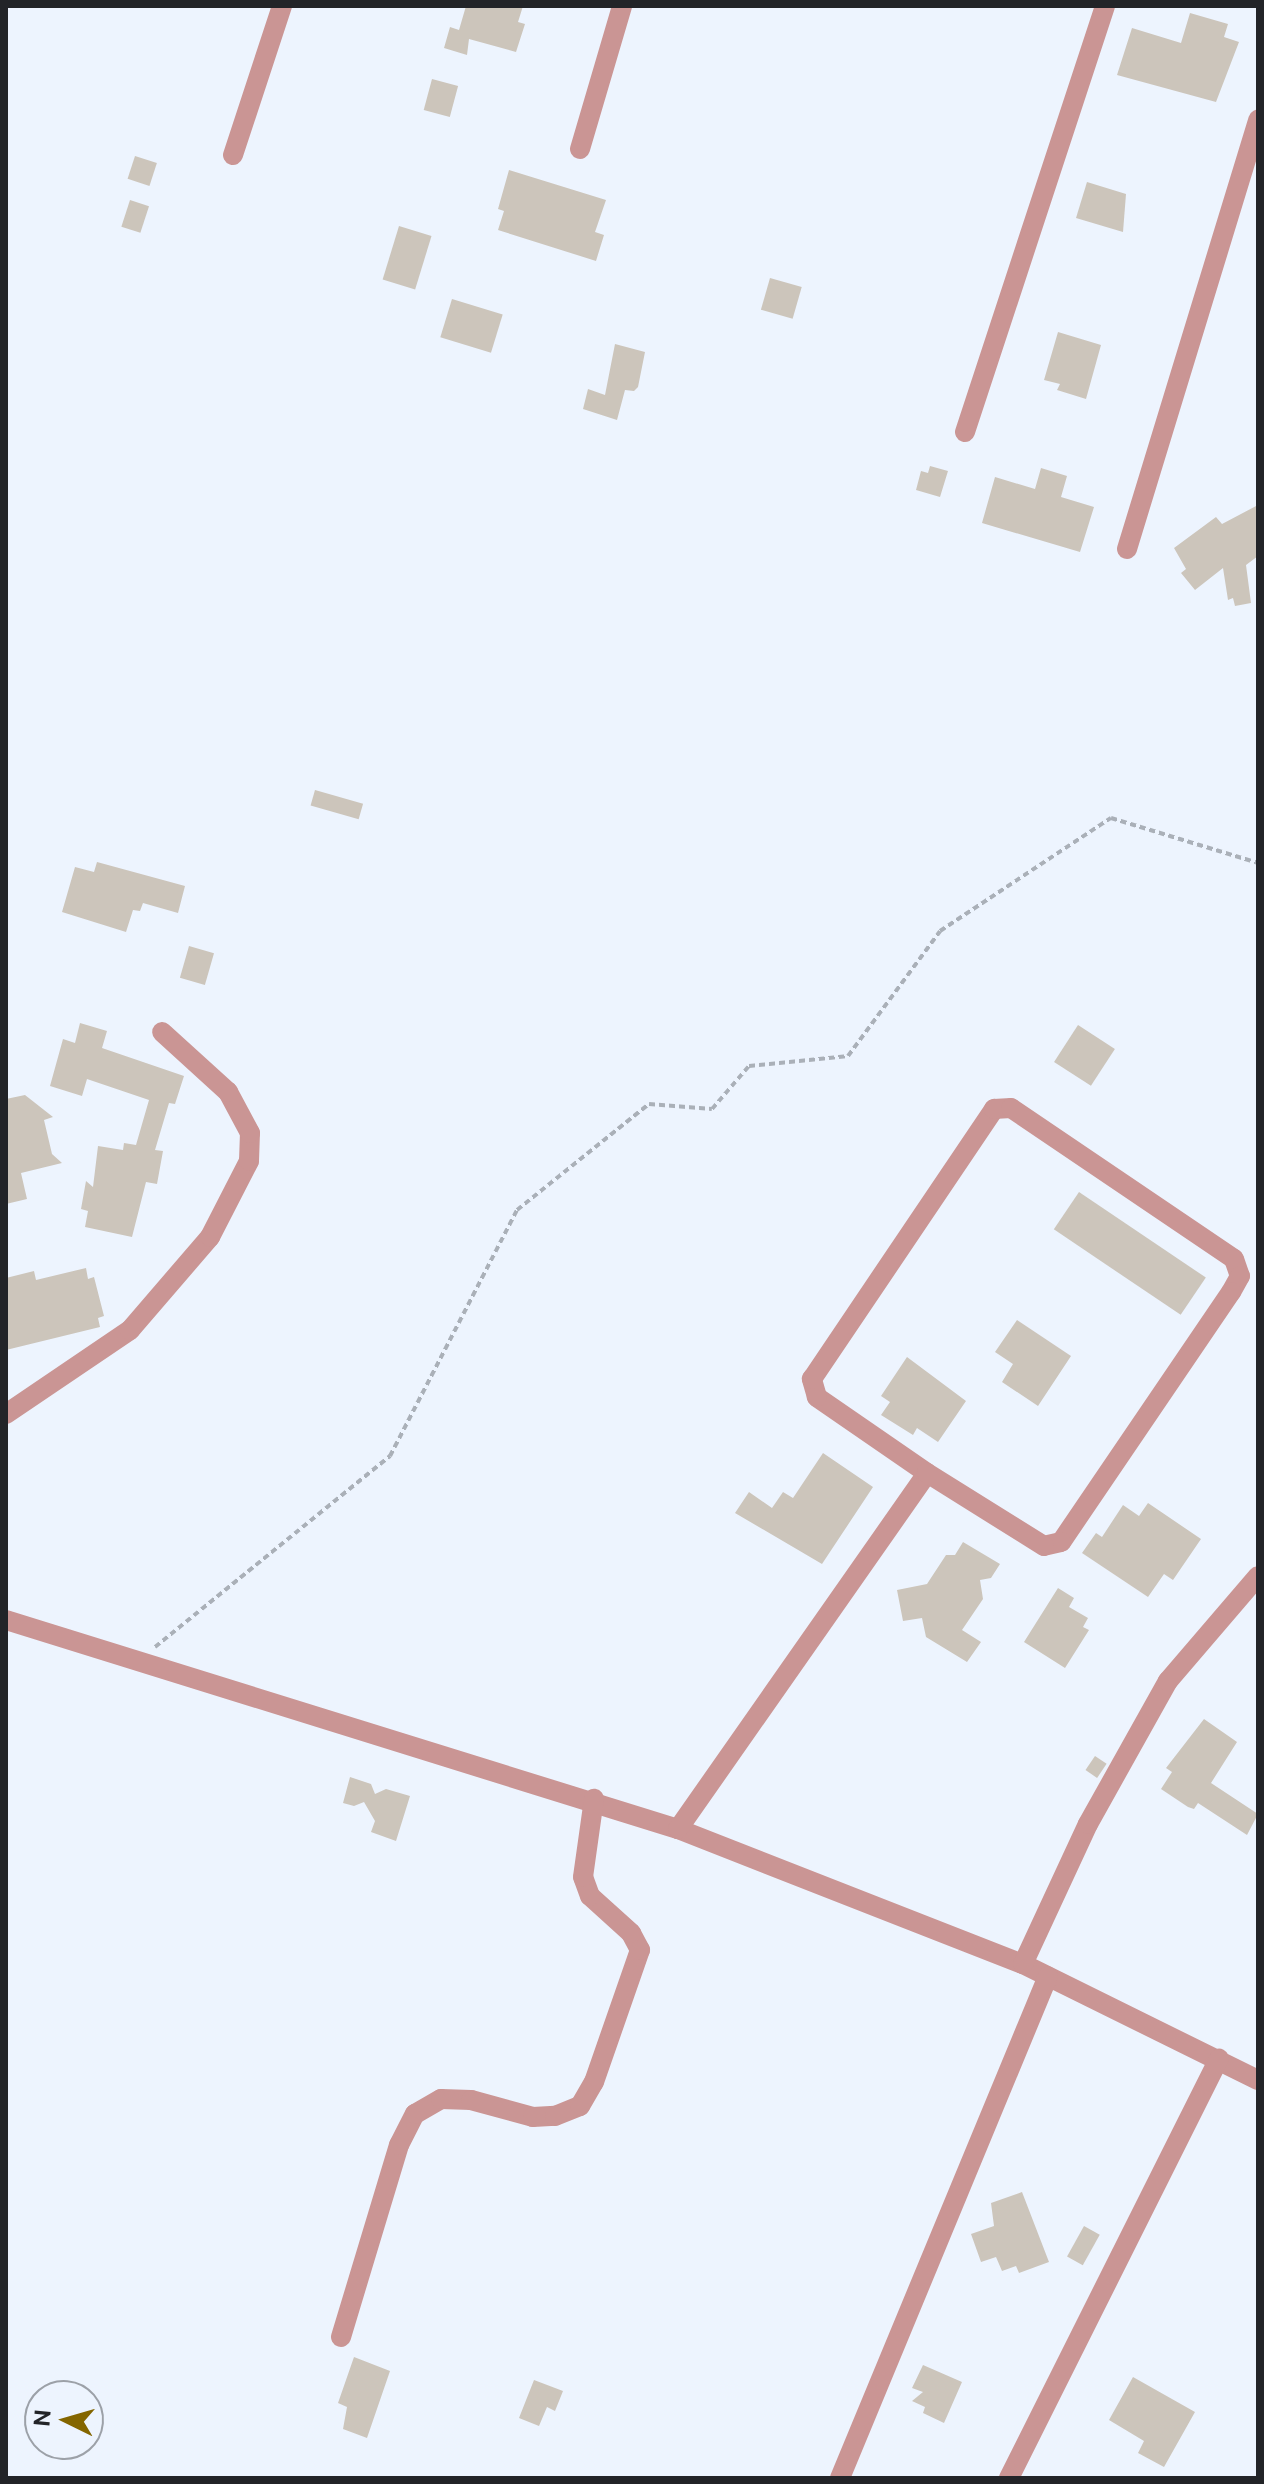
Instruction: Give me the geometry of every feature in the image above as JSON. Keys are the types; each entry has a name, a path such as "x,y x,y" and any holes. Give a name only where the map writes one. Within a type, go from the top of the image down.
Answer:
{"street":[{"path":"233,155 282,6"},
{"path":"580,149 622,6"},
{"path":"965,432 1105,6"},
{"path":"1127,549 1258,120"},
{"path":"6,1414 130,1330 210,1237 249,1161 250,1133 228,1092 162,1032"},
{"path":"1011,1108 1234,1259 1240,1276 1061,1542 1044,1546 927,1473 817,1397 812,1379 994,1109 1011,1108"},
{"path":"678,1829 927,1473"},
{"path":"1023,1964 1088,1824 1168,1681 1258,1576"},
{"path":"6,1620 594,1799 678,1829 1023,1964 1258,2080"},
{"path":"341,2337 399,2145 415,2114 441,2099 471,2100 533,2117 555,2116 580,2106 594,2082 640,1950 631,1933 590,1896 583,1877 594,1799"},
{"path":"840,2478 1048,1976"},
{"path":"1228,2063 1258,2058"},
{"path":"1009,2478 1228,2063"}],"path":[{"path":"141,1659 390,1456 517,1210 649,1104 712,1109 749,1066 848,1056 940,931 1111,818 1258,863"}],"building":[{"path":"466,6 523,6 518,22 525,24 516,52 469,39 467,55 444,48 450,27 459,30"},
{"path":"1190,13 1228,24 1224,37 1239,42 1216,102 1117,75 1132,28 1181,43"},
{"path":"432,79 458,86 450,117 424,110"},
{"path":"135,156 157,163 149,186 128,179"},
{"path":"509,170 606,200 595,232 604,235 596,261 498,230 504,211 498,209"},
{"path":"1087,182 1126,194 1123,232 1076,218"},
{"path":"130,200 149,206 140,233 121,227"},
{"path":"399,226 432,236 415,289 383,280"},
{"path":"770,278 802,287 793,319 761,310"},
{"path":"452,299 503,314 491,353 440,337"},
{"path":"1058,332 1101,345 1086,399 1057,390 1060,384 1044,380"},
{"path":"615,344 645,352 638,387 634,391 625,390 617,420 583,409 588,389 605,395"},
{"path":"930,466 948,471 940,497 916,490 921,471 928,473"},
{"path":"1041,468 1067,476 1061,497 1094,507 1080,552 982,523 995,477 1035,489"},
{"path":"1258,505 1258,556 1246,565 1251,603 1235,606 1233,598 1228,600 1223,568 1195,590 1181,573 1186,569 1174,548 1216,517 1222,524"},
{"path":"315,790 363,804 359,819 311,805"},
{"path":"97,862 185,886 178,913 143,903 140,911 133,910 126,932 62,912 75,867 94,872"},
{"path":"189,946 214,953 205,985 180,978"},
{"path":"80,1023 107,1031 102,1048 184,1076 175,1104 169,1103 155,1150 163,1151 157,1184 146,1182 132,1237 85,1227 88,1211 81,1209 86,1181 93,1187 98,1146 123,1150 124,1143 136,1145 149,1100 87,1079 82,1096 50,1086 63,1039 75,1043"},
{"path":"1078,1025 1115,1049 1091,1086 1054,1062"},
{"path":"25,1095 53,1117 44,1120 52,1154 62,1163 21,1173 27,1199 6,1204 6,1099"},
{"path":"1079,1192 1206,1278 1181,1315 1054,1229"},
{"path":"86,1268 88,1279 94,1277 104,1316 98,1318 100,1327 6,1350 6,1278 34,1271 36,1280"},
{"path":"1017,1320 1071,1356 1038,1406 1002,1382 1013,1364 995,1352"},
{"path":"907,1357 966,1401 938,1442 917,1428 913,1435 881,1415 890,1402 881,1396"},
{"path":"823,1453 873,1487 822,1564 735,1513 749,1492 772,1508 783,1492 793,1498"},
{"path":"1148,1503 1201,1539 1173,1580 1164,1574 1148,1597 1082,1553 1096,1533 1102,1537 1123,1505 1139,1516"},
{"path":"963,1542 1000,1564 991,1578 980,1580 983,1599 962,1630 981,1642 967,1662 926,1637 922,1618 903,1621 897,1590 927,1584 946,1555 955,1555"},
{"path":"1058,1588 1074,1598 1069,1607 1088,1618 1083,1627 1089,1630 1065,1668 1024,1642"},
{"path":"1204,1719 1237,1742 1211,1783 1258,1814 1247,1835 1198,1803 1194,1809 1188,1807 1161,1789 1172,1772 1166,1768"},
{"path":"1095,1756 1107,1764 1097,1778 1085,1770"},
{"path":"350,1777 371,1784 375,1794 386,1789 410,1796 396,1841 371,1832 375,1821 364,1802 354,1806 343,1803"},
{"path":"1022,2192 1049,2262 1019,2273 1016,2266 1002,2271 996,2257 981,2262 971,2234 994,2226 991,2203"},
{"path":"1084,2226 1100,2235 1083,2265 1067,2257"},
{"path":"354,2357 390,2371 367,2438 343,2429 347,2407 338,2403"},
{"path":"923,2365 962,2382 944,2423 923,2413 925,2407 912,2401 923,2392 912,2388"},
{"path":"1133,2377 1195,2412 1164,2467 1138,2453 1144,2441 1109,2420"},
{"path":"534,2380 563,2391 555,2411 547,2407 539,2426 519,2418"}]}
